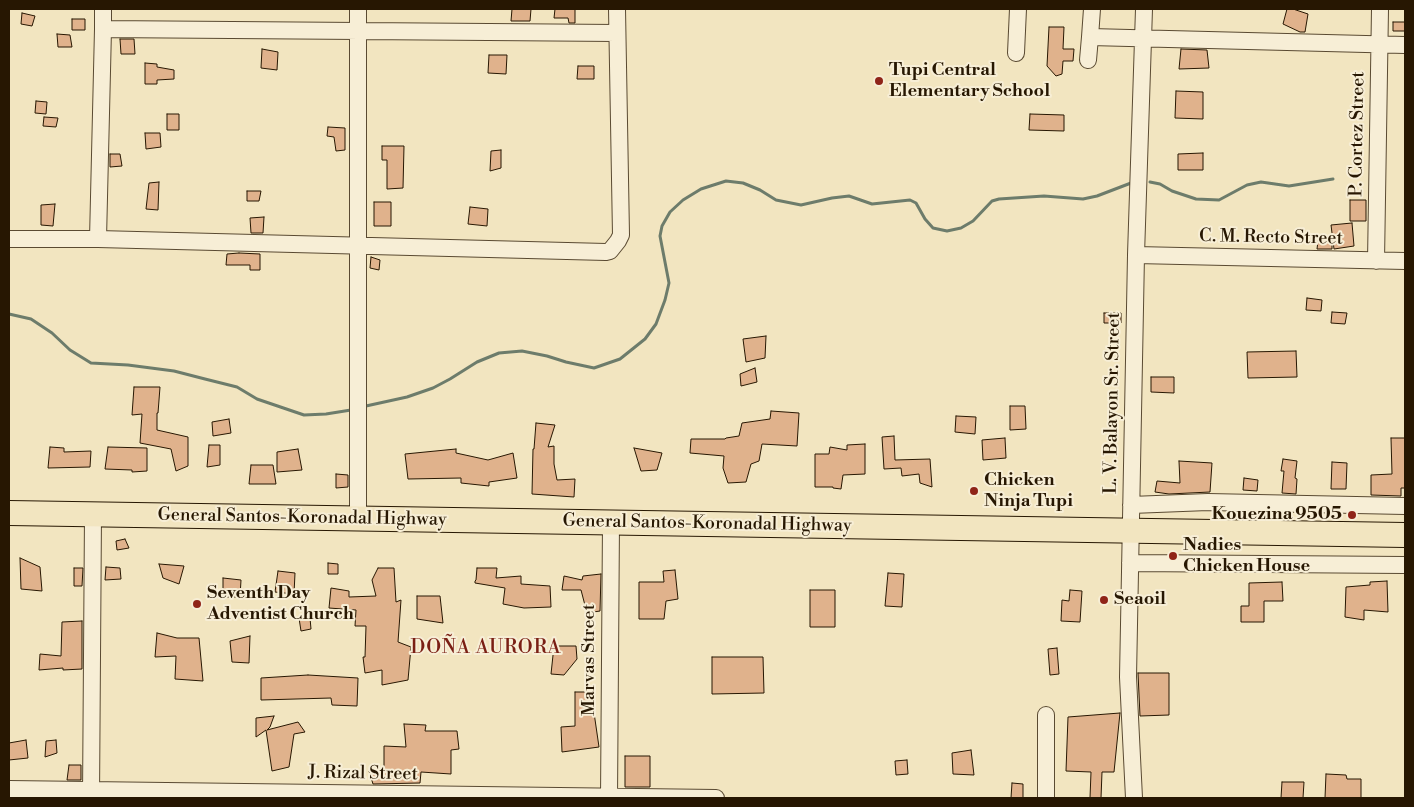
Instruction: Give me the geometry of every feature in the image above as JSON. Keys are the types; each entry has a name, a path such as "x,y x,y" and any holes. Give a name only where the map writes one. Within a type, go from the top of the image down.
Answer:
{"highway":[{"name":"General Santos-Koronadal Highway","path":"9,513 1405,535"}],"street":[{"path":"98,239 102,9"},
{"path":"358,9 358,518"},
{"path":"9,239 98,239 610,251 621,235 617,9"},
{"path":"1016,52 1018,9"},
{"name":"L. V. Balayon Sr. Street","path":"1134,798 1128,677 1136,255 1144,9"},
{"name":"P. Cortez Street","path":"1376,261 1380,9"},
{"path":"1087,10 1090,37 1088,60"},
{"path":"103,29 617,33"},
{"path":"1090,37 1405,45"},
{"name":"C. M. Recto Street","path":"1136,255 1405,261"},
{"path":"1131,505 1208,502 1405,506"},
{"path":"91,794 93,514"},
{"name":"Marvas Street","path":"609,797 610,522"},
{"path":"1130,563 1405,565"},
{"path":"1046,715 1046,798"},
{"name":"J. Rizal Street","path":"9,789 91,794 716,798"}],"building":[{"path":"512,9 531,9 530,21 511,21"},
{"path":"555,9 575,9 575,23 569,23 568,18 554,18"},
{"path":"1287,9 1308,14 1305,32 1300,32 1283,24"},
{"path":"22,13 35,16 32,26 21,24"},
{"path":"72,19 85,19 85,30 72,30"},
{"path":"1393,22 1405,22 1405,31 1393,31"},
{"path":"1049,27 1064,27 1063,49 1074,49 1073,61 1063,61 1062,74 1056,76 1047,66"},
{"path":"57,34 70,35 72,47 58,47"},
{"path":"120,39 134,39 135,54 121,54"},
{"path":"262,49 278,52 277,70 261,68"},
{"path":"1181,49 1207,50 1209,68 1179,69"},
{"path":"489,55 507,55 506,74 488,73"},
{"path":"145,63 157,64 157,67 174,70 174,79 157,80 157,84 145,84"},
{"path":"578,66 594,66 594,79 577,79"},
{"path":"1176,91 1203,92 1203,119 1175,118"},
{"path":"36,101 47,102 46,114 35,113"},
{"path":"167,114 179,114 179,130 167,130"},
{"path":"1030,114 1064,115 1064,131 1029,130"},
{"path":"44,117 58,118 56,127 43,126"},
{"path":"328,127 345,128 345,150 336,151 334,137 327,136"},
{"path":"145,133 160,133 161,147 146,149"},
{"path":"382,146 404,146 403,188 387,189 387,160 382,160"},
{"path":"501,150 501,168 490,171 491,151"},
{"path":"1203,153 1203,170 1178,170 1178,154"},
{"path":"110,154 120,154 122,166 110,167"},
{"path":"159,182 158,210 146,209 149,183"},
{"path":"247,191 261,191 259,201 247,201"},
{"path":"1350,200 1366,200 1366,221 1350,221"},
{"path":"374,202 391,202 391,226 374,226"},
{"path":"55,204 53,226 41,225 41,205"},
{"path":"470,207 488,209 487,226 468,224"},
{"path":"264,217 263,233 251,233 250,218"},
{"path":"1352,223 1354,246 1334,249 1331,225"},
{"path":"1318,241 1332,243 1332,249 1317,249"},
{"path":"227,254 260,254 260,270 250,270 250,265 226,265"},
{"path":"371,257 380,260 379,270 370,268"},
{"path":"1307,298 1322,300 1321,311 1306,310"},
{"path":"1332,312 1347,313 1345,324 1331,323"},
{"path":"1104,313 1121,313 1121,323 1104,323"},
{"path":"766,336 765,358 746,362 743,339"},
{"path":"1296,351 1297,377 1248,378 1247,352"},
{"path":"755,368 757,382 741,386 740,374"},
{"path":"1151,377 1174,377 1174,393 1151,392"},
{"path":"134,387 160,387 157,430 188,437 188,466 176,471 171,449 140,443 142,414 132,415"},
{"path":"1010,406 1025,406 1026,429 1010,430"},
{"path":"771,411 799,413 797,446 762,444 759,461 751,464 746,482 728,483 723,468 724,456 690,453 691,439 725,439 739,436 742,423 770,419"},
{"path":"956,416 976,417 975,434 955,432"},
{"path":"229,419 231,433 213,436 212,422"},
{"path":"536,423 555,425 548,447 554,446 554,464 557,480 575,479 574,497 532,494 533,449"},
{"path":"894,436 895,460 930,459 932,487 920,483 919,474 902,476 901,468 884,469 882,437"},
{"path":"1005,438 1006,458 983,460 982,440"},
{"path":"1391,438 1405,438 1405,488 1401,488 1401,496 1371,495 1371,475 1392,474"},
{"path":"865,444 865,474 843,475 841,489 815,487 815,454 829,454 830,447 847,450 847,445"},
{"path":"209,445 220,445 220,465 207,467"},
{"path":"50,447 64,448 64,452 91,451 90,467 48,468"},
{"path":"108,447 147,448 147,471 132,472 132,470 105,469"},
{"path":"634,448 662,453 657,470 641,471"},
{"path":"298,449 302,470 277,472 277,452"},
{"path":"456,449 456,453 488,460 513,453 517,478 489,482 489,486 461,483 461,478 408,479 405,454"},
{"path":"1283,459 1297,461 1296,494 1282,493 1284,471 1281,471"},
{"path":"1179,461 1212,463 1210,492 1169,494 1155,492 1157,481 1180,483"},
{"path":"1332,462 1347,463 1346,489 1331,489"},
{"path":"251,465 273,465 276,484 249,484"},
{"path":"336,474 348,475 348,487 336,488"},
{"path":"1244,478 1258,480 1257,491 1243,490"},
{"path":"125,539 129,548 117,550 116,541"},
{"path":"20,558 40,567 42,591 21,589"},
{"path":"328,563 338,564 338,574 328,574"},
{"path":"159,564 184,566 179,584 163,578"},
{"path":"106,567 120,568 121,579 105,580"},
{"path":"74,568 83,568 82,586 74,586"},
{"path":"378,568 394,568 396,602 401,600 398,642 411,647 408,680 382,685 382,670 365,673 363,657 365,657 366,626 355,626 356,610 329,608 331,588 349,591 349,597 376,596 372,580"},
{"path":"477,568 497,568 496,578 521,576 521,584 550,586 551,607 524,608 503,604 505,588 475,583"},
{"path":"675,570 678,599 666,601 664,619 639,619 639,582 664,582 663,571"},
{"path":"278,571 295,573 294,594 275,592"},
{"path":"888,573 904,574 902,607 885,606"},
{"path":"601,574 600,611 587,613 581,590 562,590 564,576 582,580 583,576"},
{"path":"223,578 241,580 240,597 223,597"},
{"path":"1387,581 1388,612 1364,610 1364,620 1345,617 1346,587"},
{"path":"1282,582 1283,601 1264,601 1264,622 1241,622 1241,606 1249,606 1249,583"},
{"path":"810,590 835,590 835,627 810,627"},
{"path":"1070,590 1082,591 1080,622 1061,621 1062,600 1069,601"},
{"path":"417,596 440,596 443,623 417,619"},
{"path":"299,618 310,618 311,629 301,631"},
{"path":"82,621 82,669 39,670 40,654 61,656 62,622"},
{"path":"157,633 177,638 199,638 203,681 175,679 176,656 155,657"},
{"path":"250,636 249,663 232,662 230,641"},
{"path":"554,646 576,646 577,659 564,675 551,674"},
{"path":"1057,648 1059,674 1050,675 1048,649"},
{"path":"712,657 763,657 764,693 712,694"},
{"path":"1138,673 1169,673 1169,715 1140,716"},
{"path":"308,675 358,678 357,706 332,705 331,698 261,700 261,678"},
{"path":"575,692 591,692 599,747 562,752 561,727 575,726"},
{"path":"1120,713 1114,772 1102,772 1101,798 1090,798 1091,772 1066,771 1068,717"},
{"path":"274,716 267,730 298,722 305,732 294,734 289,767 272,771 266,730 256,737 256,718"},
{"path":"404,724 426,725 425,731 457,731 459,749 451,750 451,774 421,772 420,783 373,784 369,771 384,769 384,746 406,747"},
{"path":"26,740 28,758 9,760 9,743"},
{"path":"56,740 57,753 45,757 46,741"},
{"path":"971,750 974,775 953,774 952,753"},
{"path":"625,756 650,756 650,787 625,787"},
{"path":"907,760 908,774 896,775 895,761"},
{"path":"69,765 81,765 81,780 67,780"},
{"path":"1326,774 1346,775 1347,779 1361,779 1361,798 1325,798"},
{"path":"1282,782 1304,782 1303,798 1281,798"},
{"path":"1012,783 1023,784 1023,798 1011,798"}],"waterway":[{"path":"1150,182 1160,184 1172,191 1196,199 1219,200 1247,185 1261,182 1289,186 1333,179"},
{"path":"366,406 407,397 433,388 477,362 499,353 522,351 594,368 620,359 645,339 656,324 665,300 669,283 660,236 662,226 670,212 683,200 701,189 726,181 743,183 760,190 776,200 801,205 849,196 872,204 910,200 916,203 925,219 933,228 947,231 961,228 973,221 992,201 999,199 1044,196 1083,199 1097,196 1131,183"},
{"path":"9,314 31,319 52,333 70,350 91,363 128,365 174,371 237,387 257,399 304,415 351,410"}],"place":[{"name":"Tupi Central Elementary School","path":"879,81"},
{"name":"Chicken Ninja Tupi","path":"974,491"},
{"name":"Kouezina 9505","path":"1352,515"},
{"name":"Nadies Chicken House","path":"1173,556"},
{"name":"Seaoil","path":"1104,600"},
{"name":"Seventh Day Adventist Church","path":"197,604"}],"district":[{"name":"DOÑA AURORA","path":"486,648"}]}
